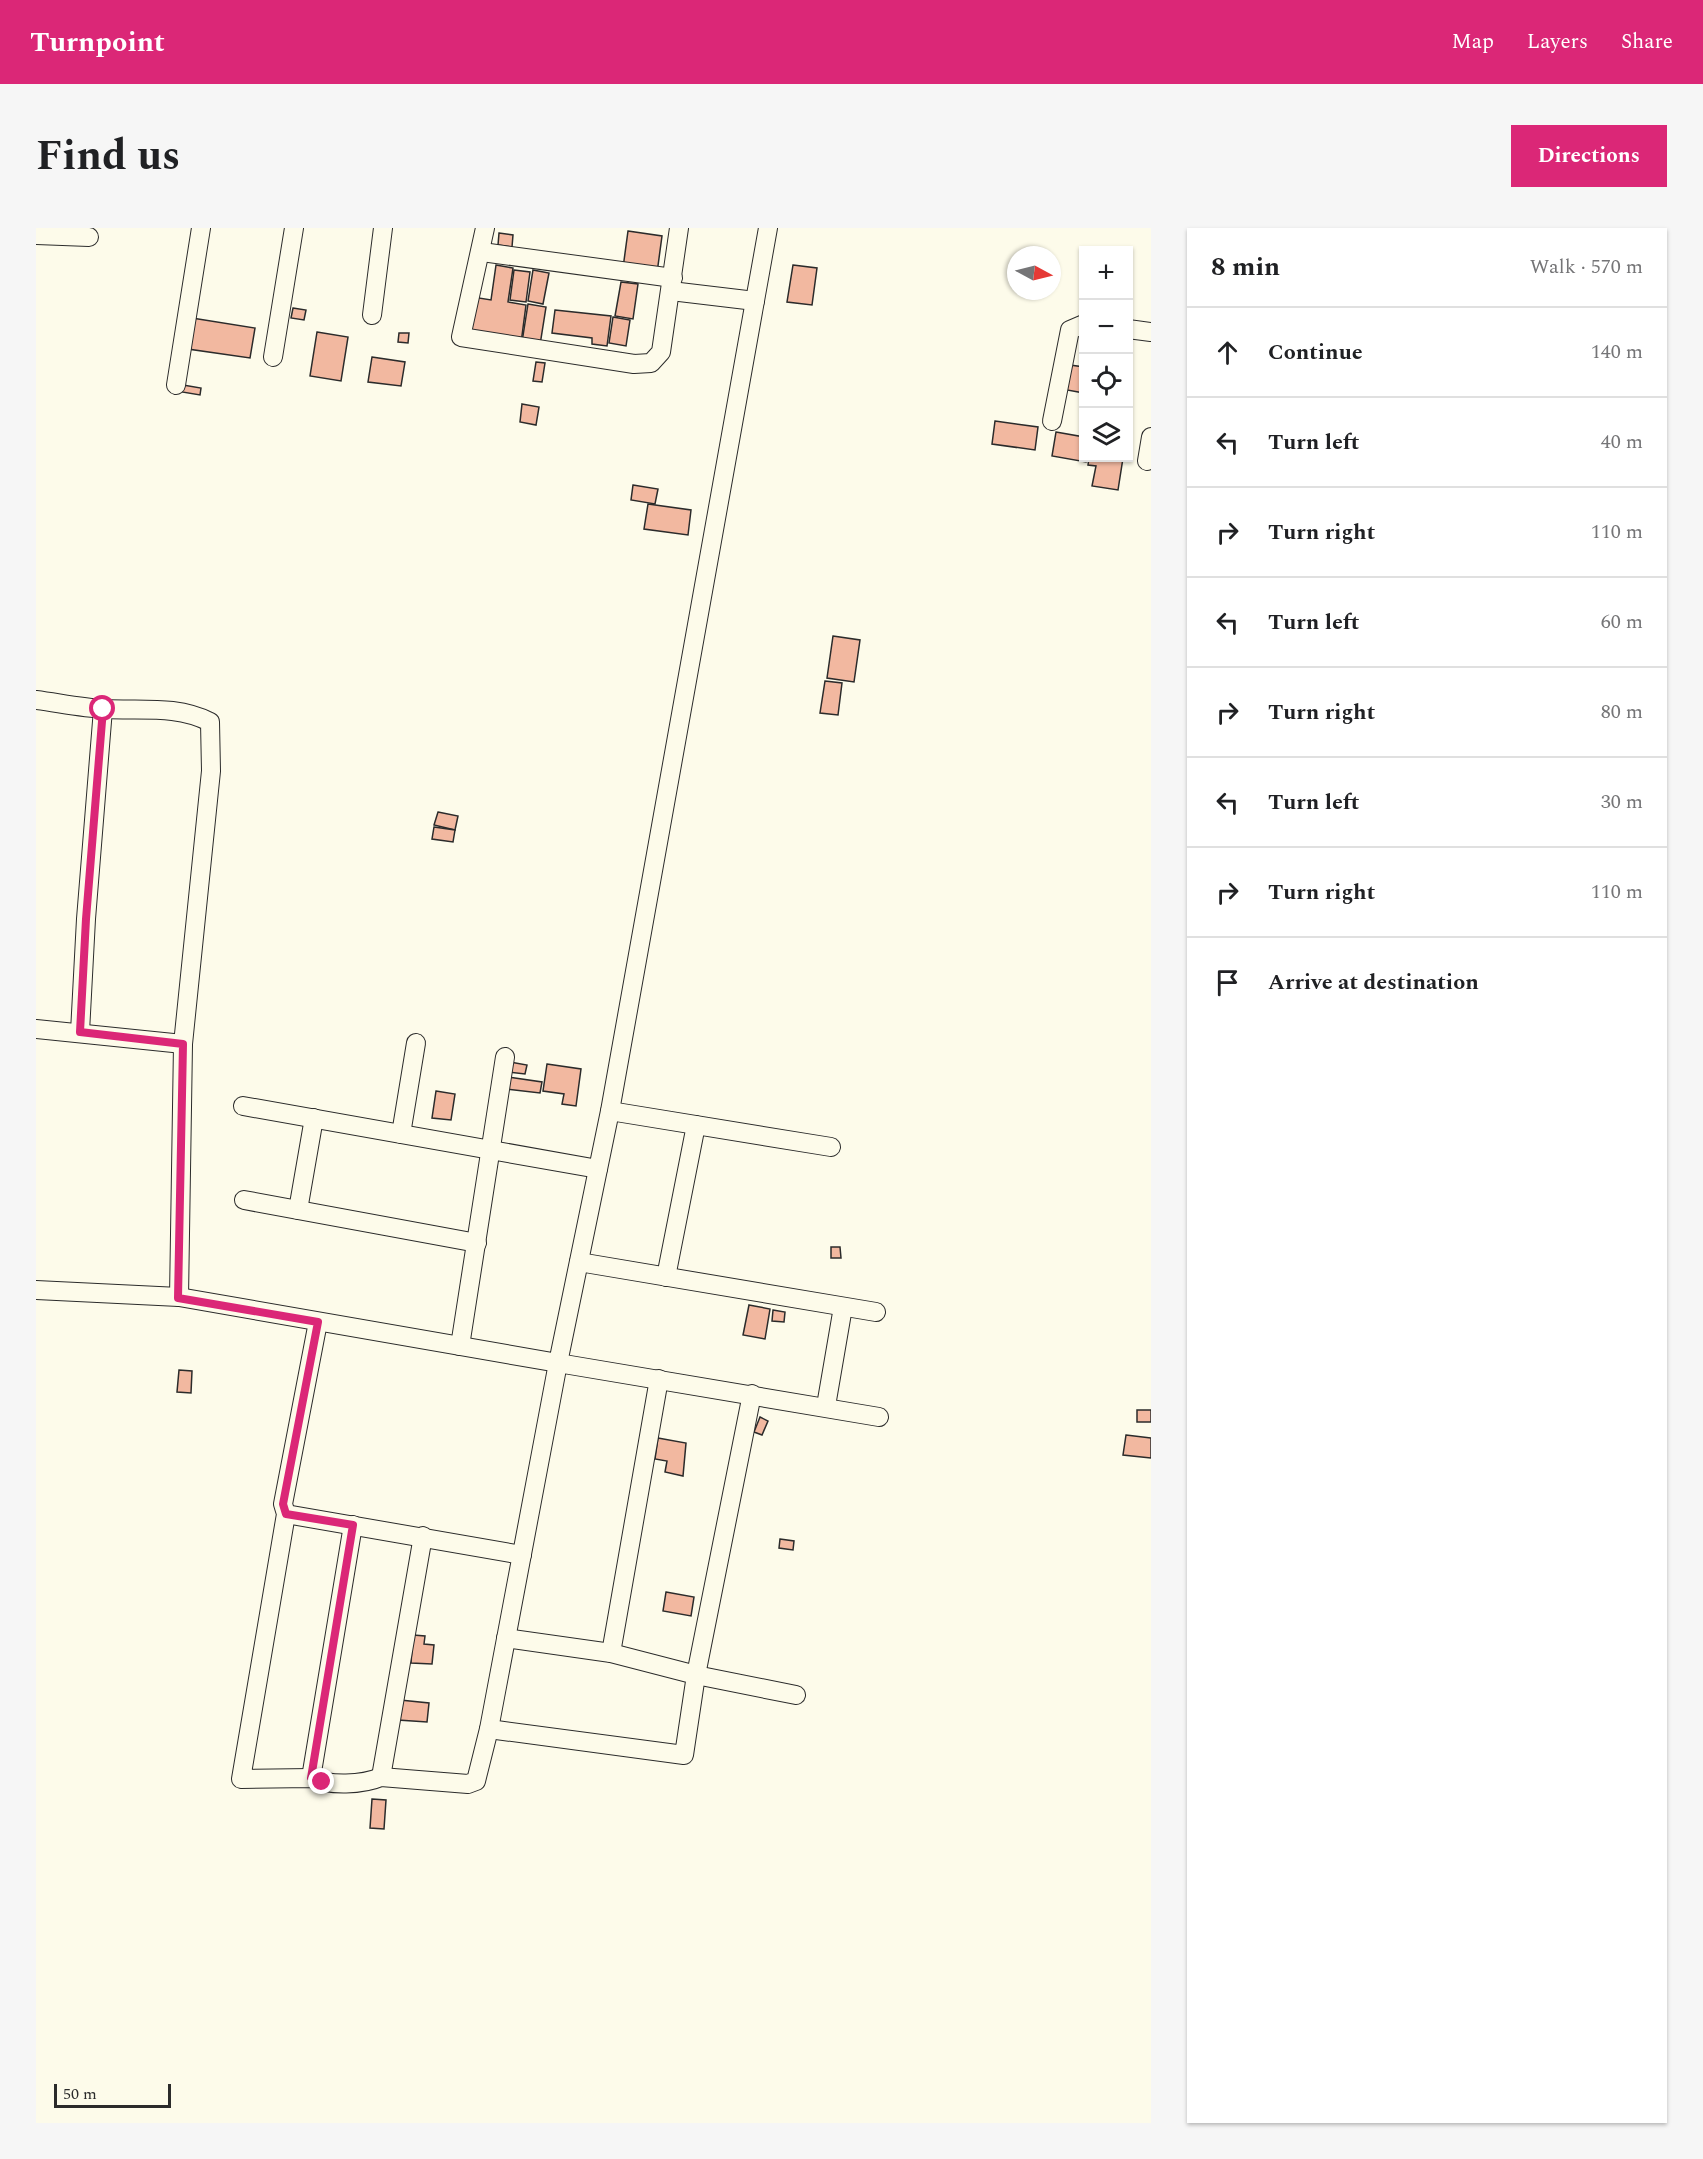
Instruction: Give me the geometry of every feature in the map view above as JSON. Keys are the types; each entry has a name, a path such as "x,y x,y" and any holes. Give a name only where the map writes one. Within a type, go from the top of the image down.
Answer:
{"street":[{"path":"176,385 201,228"},
{"path":"273,357 294,228"},
{"path":"372,315 383,228"},
{"path":"485,228 482,252 461,337 498,345 634,364 651,363 661,352 679,228"},
{"path":"318,1322 283,1504 286,1514 241,1779 311,1778 322,1782 371,1781 381,1777 468,1784 476,1781 489,1729 558,1363 610,1111 768,228"},
{"path":"36,235 89,237"},
{"path":"482,252 672,284 755,301"},
{"path":"1052,421 1070,330 1079,326"},
{"path":"1133,329 1151,332"},
{"path":"1147,461 1151,437"},
{"path":"36,700 103,709 192,713 210,722 211,771 183,1044 178,1298"},
{"path":"80,1032 86,919 103,709"},
{"path":"36,1029 183,1044"},
{"path":"401,1134 416,1043"},
{"path":"460,1346 505,1057"},
{"path":"243,1106 598,1169"},
{"path":"610,1111 831,1147"},
{"path":"298,1210 314,1118"},
{"path":"666,1277 696,1125"},
{"path":"243,1200 477,1243"},
{"path":"579,1262 876,1312"},
{"path":"36,1290 178,1298 826,1406 879,1417"},
{"path":"826,1406 843,1307"},
{"path":"611,1653 659,1379"},
{"path":"489,1729 684,1755 696,1675 752,1394"},
{"path":"286,1514 522,1555"},
{"path":"311,1778 353,1525"},
{"path":"381,1777 423,1536"},
{"path":"506,1638 611,1653 696,1675 796,1695"}],"building":[{"path":"628,231 662,236 657,273 623,268"},
{"path":"499,233 513,235 512,247 498,245"},
{"path":"496,265 513,268 508,302 526,305 521,343 468,335 473,297 491,300"},
{"path":"793,265 817,268 812,305 787,302"},
{"path":"514,270 530,272 526,302 510,300"},
{"path":"533,270 549,273 543,304 528,301"},
{"path":"621,282 638,284 633,319 615,316"},
{"path":"528,304 546,307 540,345 522,342"},
{"path":"293,308 306,310 304,320 291,318"},
{"path":"555,310 611,316 607,346 592,344 592,338 552,333"},
{"path":"613,317 630,320 626,346 609,343"},
{"path":"192,318 255,328 250,358 188,349"},
{"path":"317,332 348,337 341,381 310,376"},
{"path":"399,333 409,333 408,343 398,342"},
{"path":"372,357 405,362 401,386 368,382"},
{"path":"536,362 545,363 542,382 533,381"},
{"path":"1070,365 1079,366 1079,392 1067,390"},
{"path":"183,385 201,388 200,395 182,392"},
{"path":"522,404 539,407 536,425 520,422"},
{"path":"995,421 1038,427 1035,450 992,444"},
{"path":"1056,432 1079,436 1079,461 1052,456"},
{"path":"1088,462 1122,462 1118,490 1092,486 1096,466 1088,465"},
{"path":"633,485 658,489 655,504 631,500"},
{"path":"648,504 691,510 688,535 644,529"},
{"path":"833,636 860,640 854,682 827,678"},
{"path":"825,681 842,683 838,715 820,713"},
{"path":"438,812 458,816 455,830 434,825"},
{"path":"434,827 455,830 453,842 432,839"},
{"path":"510,1062 527,1065 525,1074 508,1072"},
{"path":"547,1064 581,1069 576,1106 562,1104 564,1094 543,1091"},
{"path":"508,1077 542,1082 540,1093 506,1089"},
{"path":"436,1091 455,1094 451,1120 432,1118"},
{"path":"831,1247 840,1247 841,1258 831,1258"},
{"path":"749,1305 770,1309 765,1339 743,1335"},
{"path":"773,1310 785,1312 784,1322 772,1321"},
{"path":"179,1370 192,1371 191,1393 177,1392"},
{"path":"1137,1410 1151,1410 1151,1422 1137,1422"},
{"path":"760,1417 768,1421 762,1435 754,1432"},
{"path":"1126,1435 1151,1438 1151,1458 1123,1455"},
{"path":"658,1438 686,1443 683,1476 665,1472 667,1461 655,1459"},
{"path":"780,1539 794,1541 793,1550 779,1548"},
{"path":"666,1592 694,1597 691,1616 663,1611"},
{"path":"413,1635 425,1636 424,1644 434,1645 432,1664 411,1663"},
{"path":"400,1700 429,1703 427,1722 398,1720"},
{"path":"372,1799 386,1800 384,1829 370,1828"}],"route":[{"path":"103,709 92,871 86,919 80,1032 183,1044 178,1298 318,1322 283,1504 286,1514 353,1525 311,1778 322,1782"}]}
